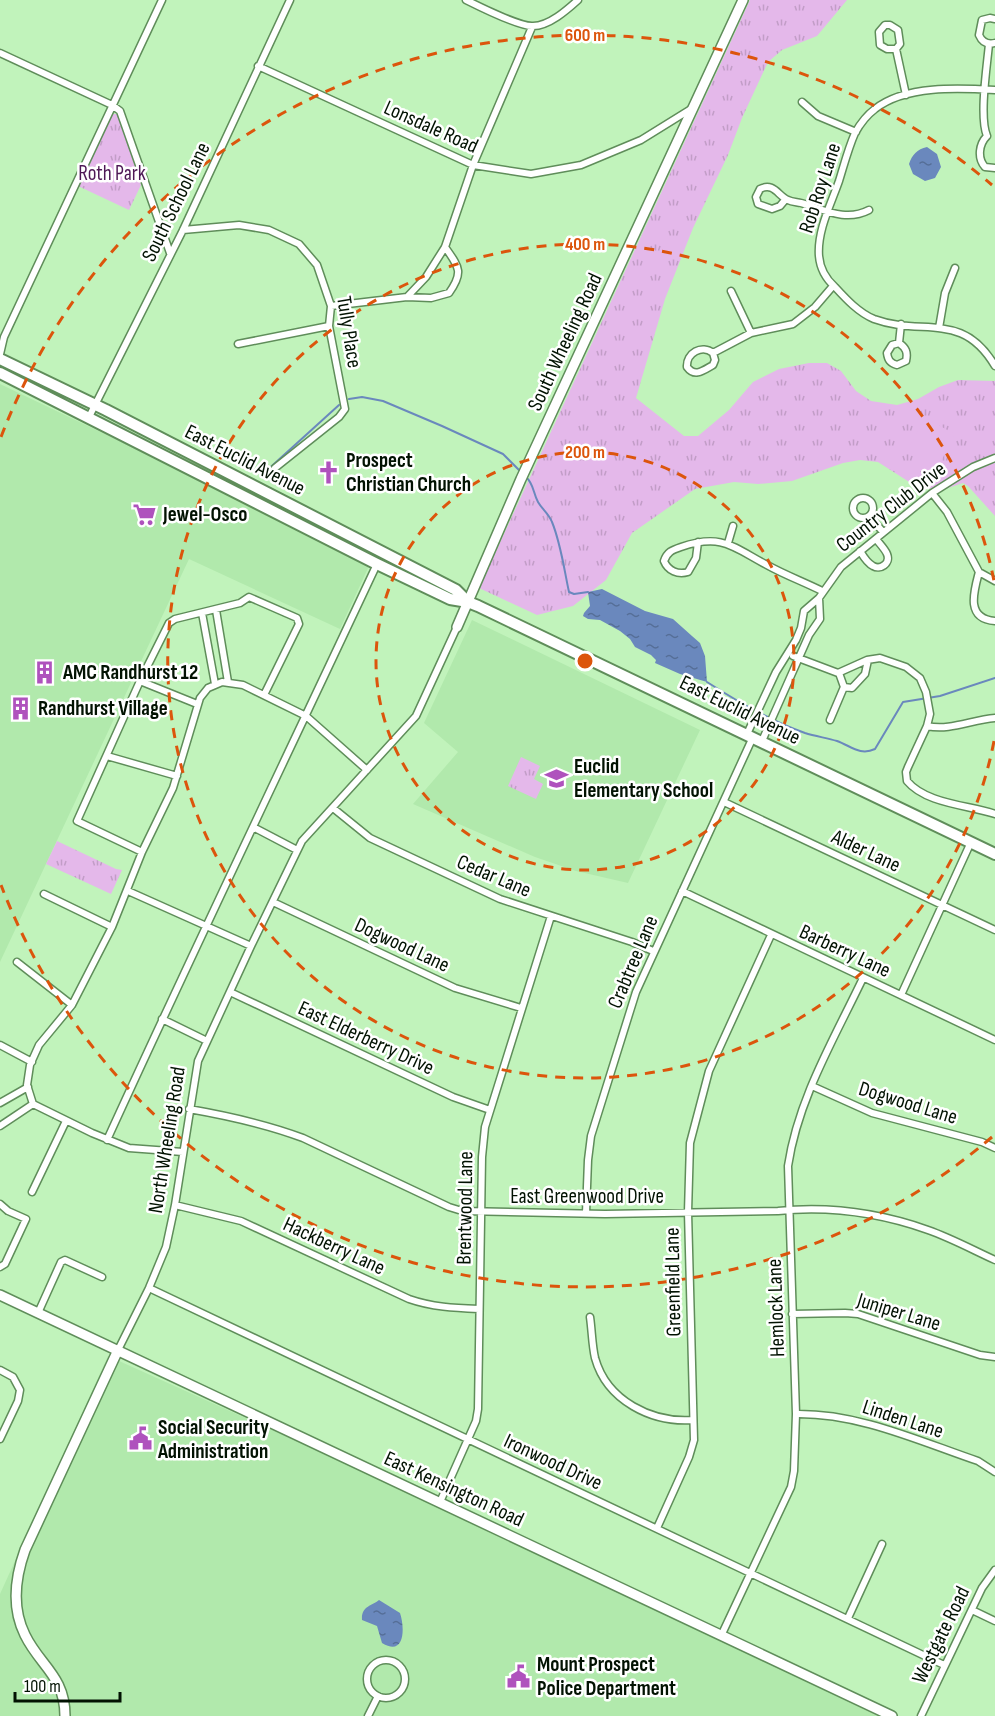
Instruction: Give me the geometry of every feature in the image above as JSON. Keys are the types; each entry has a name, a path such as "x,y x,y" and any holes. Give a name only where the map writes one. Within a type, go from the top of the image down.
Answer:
{"main road":[{"name":"East Euclid Avenue","path":"0,359 95,405 456,590 468,602"},
{"name":"East Euclid Avenue","path":"0,373 377,564 450,599 468,602 995,854"}],"street":[{"path":"0,354 2,339 162,0"},
{"name":"South School Lane","path":"89,417 183,230 290,0"},
{"path":"466,0 532,27 565,12 578,0"},
{"name":"South Wheeling Road","path":"468,602 526,468 743,0"},
{"path":"987,136 985,130 986,90 992,44 981,39 980,25 986,18 995,19"},
{"path":"407,297 426,277 445,247 472,165 532,27"},
{"path":"896,49 906,95"},
{"path":"0,53 112,105 122,115 170,253"},
{"name":"Lonsdale Road","path":"258,66 472,165 531,174 582,165 640,140 695,107"},
{"name":"Rob Roy Lane","path":"995,90 955,88 906,95 888,101 875,109 863,120 856,132 819,244 823,273 833,286 866,315 882,321 956,331 974,339 988,354 995,366"},
{"path":"802,102 818,116 856,132"},
{"path":"987,136 995,139"},
{"path":"987,136 981,144 981,159 985,167 995,168"},
{"path":"785,200 780,206 772,209 758,204 756,197 760,189 768,187 778,191 785,200 828,213 853,216 869,210"},
{"name":"Tully Place","path":"183,230 239,225 269,230 299,243 317,265 331,306 328,326 345,409 339,417 275,468"},
{"path":"331,306 407,297 431,298 449,293 458,280 457,265 445,247"},
{"path":"939,328 945,293 955,268"},
{"path":"713,353 751,333 793,324 815,307 833,286"},
{"path":"731,291 751,333"},
{"path":"899,343 901,324"},
{"path":"238,344 328,326"},
{"path":"702,348 713,353 715,360 713,364 700,373 693,372 687,367 687,361 691,355 702,348"},
{"name":"Country Club Drive","path":"754,738 756,716 776,672 796,640 804,611 821,595 840,567 932,493 973,467 995,458"},
{"path":"932,493 947,512 979,572 995,581"},
{"path":"869,516 883,532"},
{"path":"728,543 734,526"},
{"path":"860,551 872,565 883,566 887,561 887,554 876,538"},
{"path":"698,542 696,558 688,572 678,573 666,567 664,561 670,551 698,542 728,543 821,595"},
{"path":"107,1140 377,564"},
{"path":"979,572 973,594 975,608 983,618 995,621"},
{"name":"Country Club Drive","path":"754,738 770,722 796,657 820,619 821,595"},
{"path":"142,852 76,821 169,623 175,619 240,603 249,597 297,618 299,624 264,695"},
{"name":"North Wheeling Road","path":"65,1716 65,1702 54,1676 25,1636 16,1609 15,1585 25,1550 149,1288 166,1247 175,1205 195,1073 207,1041 297,850 308,833 416,716 468,602"},
{"path":"216,610 228,682"},
{"path":"202,613 215,684"},
{"path":"796,657 839,673 868,660 880,658 906,667 920,678 926,692 930,714 927,726 906,772 909,784 941,800 995,814"},
{"path":"844,687 852,688 858,684 865,674 868,660"},
{"path":"830,720 844,687 839,673"},
{"path":"140,681 197,704"},
{"path":"183,1152 129,1148 107,1140 33,1104 28,1087 32,1062 39,1045 72,1005 128,891 142,852 177,776 197,704 202,694 215,684 228,682 243,685 306,716 367,770"},
{"path":"927,726 947,728 980,719 995,718"},
{"name":"Crabtree Lane","path":"586,1213 588,1160 594,1125 633,1001 653,951 754,738"},
{"path":"107,756 177,776"},
{"name":"Alder Lane","path":"724,802 995,930"},
{"name":"Cedar Lane","path":"333,808 376,841 500,899 653,951"},
{"path":"253,826 297,850"},
{"path":"901,995 971,842"},
{"path":"128,891 251,946"},
{"name":"Barberry Lane","path":"682,891 995,1040"},
{"path":"44,894 112,927"},
{"name":"Dogwood Lane","path":"273,902 455,988 521,1008"},
{"name":"Brentwood Lane","path":"440,1502 476,1421 478,1409 483,1141 490,1110 551,916"},
{"name":"Greenfield Lane","path":"657,1528 689,1457 693,1440 688,1212 690,1143 702,1089 715,1055 771,935"},
{"path":"17,962 72,1005"},
{"name":"Hemlock Lane","path":"721,1636 793,1479 796,1414 789,1210 790,1151 798,1119 863,978"},
{"name":"East Elderberry Drive","path":"230,993 453,1097 490,1110"},
{"path":"162,1019 207,1041"},
{"path":"0,1045 32,1062"},
{"name":"Dogwood Lane","path":"812,1086 872,1113 982,1142 995,1148"},
{"path":"0,1103 28,1087"},
{"path":"0,1126 33,1104"},
{"name":"East Greenwood Drive","path":"189,1109 244,1119 280,1130 448,1207 462,1211 605,1214 812,1209 846,1212 899,1222 943,1236 995,1260"},
{"path":"32,1192 66,1121"},
{"name":"Hackberry Lane","path":"175,1205 241,1221 409,1299 445,1308 479,1309"},
{"path":"0,1267 5,1264 26,1219 1,1208"},
{"path":"38,1313 65,1260 102,1277"},
{"name":"Ironwood Drive","path":"149,1288 944,1665"},
{"name":"East Kensington Road","path":"0,1295 892,1716"},
{"name":"Juniper Lane","path":"792,1314 845,1312 858,1314 980,1355 995,1357"},
{"path":"590,1317 595,1359 604,1378 619,1396 638,1410 650,1415 671,1420 693,1420"},
{"path":"0,1370 13,1377 20,1387 18,1401 0,1440"},
{"name":"Linden Lane","path":"796,1414 828,1415 851,1419 978,1461 995,1472"},
{"path":"848,1618 882,1544"},
{"name":"Westgate Road","path":"921,1716 982,1588 995,1570"},
{"path":"972,1610 995,1621"},
{"path":"392,1661 402,1670 404,1676 402,1687 389,1697 378,1696 373,1693 367,1682 368,1671 376,1662 392,1661"},
{"path":"369,1716 378,1696"}],"shaded area":[{"name":"Randhurst Village","path":"0,384 226,492 369,566 340,629 189,559 0,962"},
{"name":"Euclid Elementary School","path":"472,620 700,730 628,883 576,871 535,857 413,804 458,752 424,723"},
{"path":"108,1356 341,1461 883,1716 0,1716 0,1594"}],"green space":[{"path":"750,0 847,0 817,36 782,50 768,62 728,155 693,228 665,299 636,398 684,436 698,436 729,410 753,382 779,369 809,363 827,363 841,371 856,391 871,401 897,405 918,399 939,387 958,380 995,381 995,516 963,483 942,490 917,487 878,462 860,460 843,463 792,481 758,484 734,482 695,489 632,533 606,580 573,606 537,615 479,588"},
{"name":"Roth Park","path":"112,114 119,116 141,185 129,210 78,186"},
{"path":"925,418 955,434 938,467 907,451"},
{"path":"521,757 540,766 534,779 543,784 536,799 508,786"},
{"path":"57,841 122,870 111,894 46,864"}],"water":[{"path":"927,147 937,154 941,167 935,178 925,181 913,174 909,164 915,153"},
{"path":"602,589 645,611 673,619 700,643 705,656 707,682 655,663 656,660 651,655 635,647 630,639 620,631 600,620 583,616 590,606 588,592"},
{"path":"379,1600 400,1613 403,1633 399,1644 395,1646 382,1643 377,1626 362,1620 365,1609"}],"waterway":[{"path":"349,399 362,397 383,401 503,454 520,471"},
{"path":"263,474 339,405"},
{"path":"526,477 555,530 569,592 574,594 588,592"},
{"path":"707,682 779,723 805,733 837,741 856,750 870,751 875,749 903,702 940,696 995,678"}],"place":[{"name":"Prospect Christian Church","path":"328,472"},
{"name":"Jewel-Osco","path":"145,514"},
{"name":"AMC Randhurst 12","path":"45,672"},
{"name":"Randhurst Village","path":"20,708"},
{"name":"Euclid Elementary School","path":"556,778"},
{"name":"Social Security Administration","path":"140,1439"},
{"name":"Mount Prospect Police Department","path":"519,1676"}]}
